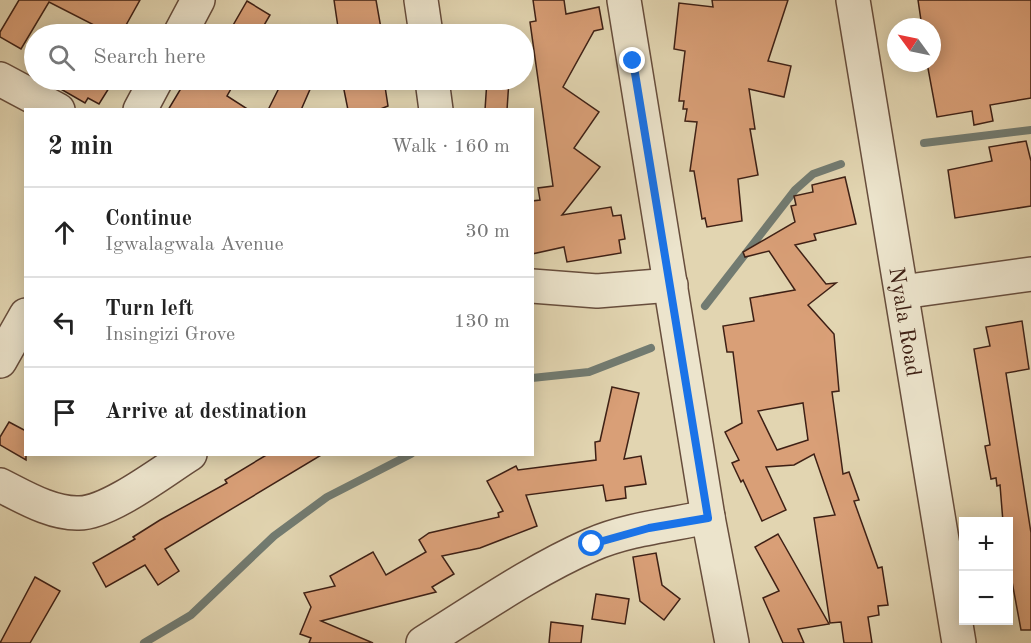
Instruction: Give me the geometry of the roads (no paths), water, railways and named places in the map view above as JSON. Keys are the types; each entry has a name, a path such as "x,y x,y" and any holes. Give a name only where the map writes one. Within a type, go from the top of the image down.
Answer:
{"street":[{"path":"185,24 198,0"},
{"path":"422,0 425,24"},
{"path":"624,0 708,518 732,643"},
{"name":"Nyala Road","path":"853,0 959,643"},
{"path":"0,79 54,108"},
{"path":"141,108 151,90"},
{"path":"433,90 436,108"},
{"path":"902,292 1031,274"},
{"path":"534,286 597,291 671,285"},
{"path":"0,361 24,319"},
{"path":"0,485 60,511 81,513 122,497 187,456"},
{"path":"423,643 530,576 592,544 649,528 708,518"}],"waterway":[{"path":"924,143 1031,130"},
{"path":"705,306 795,190 813,174 841,164"},
{"path":"534,378 589,372 651,348"},
{"path":"144,643 191,615 274,536 327,497 407,456"}]}
